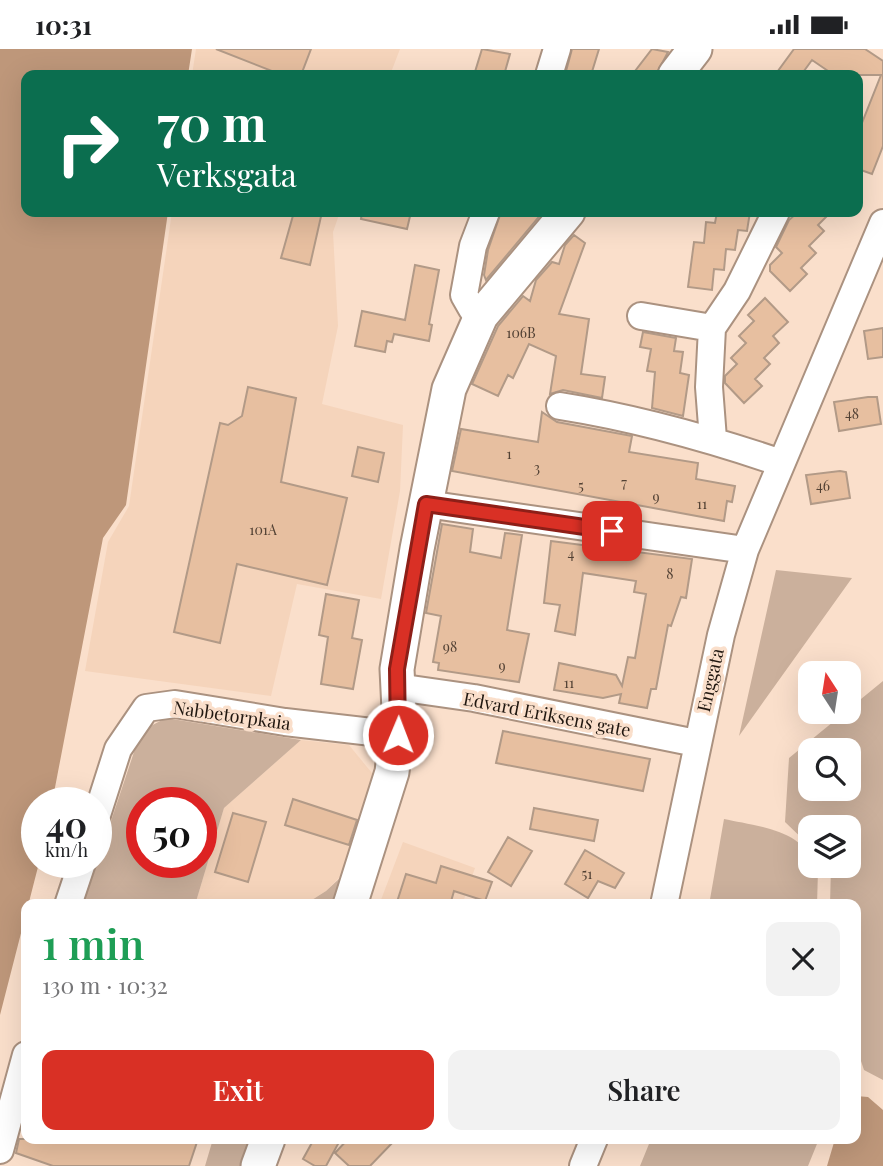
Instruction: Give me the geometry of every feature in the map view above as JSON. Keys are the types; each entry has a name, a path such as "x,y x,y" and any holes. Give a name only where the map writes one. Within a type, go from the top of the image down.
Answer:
{"main road":[{"path":"679,70 695,49"},
{"path":"352,899 392,772 398,735 397,669 449,389 481,316 564,217"},
{"path":"258,1166 266,1144"}],"street":[{"path":"551,70 557,49"},
{"path":"481,316 472,309 464,295 473,246 484,217"},
{"path":"713,439 709,387 712,328 737,291 774,217"},
{"name":"Enggata","path":"665,899 696,743 721,635 745,550 883,223"},
{"path":"641,316 712,328"},
{"path":"561,406 616,415 713,439 780,463"},
{"path":"426,504 745,550"},
{"name":"Edvard Eriksens gate","path":"397,687 474,698 696,743"},
{"name":"Nabbetorpkaia","path":"106,787 118,749 146,708 175,704 285,722 398,735"},
{"path":"70,899 77,878"},
{"path":"0,1150 21,1073"},
{"path":"583,1166 592,1144"}],"shaded area":[{"path":"0,49 192,49 189,70 21,70 21,217 167,217 126,505 103,538 55,787 21,787 21,878 35,878 30,899 21,899 21,933 0,1015"},
{"path":"196,49 400,49 392,70 193,70"},
{"path":"171,217 338,217 333,232 338,326 322,404 403,425 400,491 381,599 297,584 271,696 85,671 108,542 129,506"},
{"path":"776,570 852,578 739,736"},
{"path":"883,681 883,1080 864,1070 861,1061 861,899 830,899 831,878 861,878 861,815 798,815 798,834 785,822 789,758 798,751 798,801 861,801 861,738 813,738 829,725 861,725 861,699"},
{"path":"166,718 301,740 224,808 217,831 217,787 126,787 126,878 203,878 197,899 85,899 92,878 112,878 112,818 141,731"},
{"path":"301,740 349,745 376,778 353,864 326,891 313,899 197,899 203,878 217,878 217,831 224,808"},
{"path":"724,819 777,831 798,843 798,878 818,878 817,899 710,899"},
{"path":"403,842 475,868 464,899 381,899"},
{"path":"354,865 342,899 313,899"},
{"path":"861,1096 868,1097 883,1110 883,1166 827,1166 834,1144 861,1144"},
{"path":"212,1144 255,1144 249,1166 205,1166"},
{"path":"649,1144 817,1144 808,1166 640,1166"}],"building":[{"path":"216,49 311,49 303,70 269,70"},
{"path":"482,49 510,54 505,70 476,70"},
{"path":"572,49 599,49 593,70 566,70"},
{"path":"652,49 668,52 659,70 636,70"},
{"path":"794,49 865,49 883,61 883,146 872,174 863,171 863,120 881,75 863,75 863,70 827,70 812,60 805,70 779,70"},
{"path":"293,217 321,217 310,265 281,258"},
{"path":"361,217 410,217 407,229"},
{"path":"499,217 539,217 486,280 484,275 488,250"},
{"path":"716,217 749,217 747,231 738,230 735,250 726,249 724,270 714,269 712,290 688,287 694,242 704,243 706,222 715,223"},
{"path":"792,217 826,217 818,225 824,231 809,246 816,253 801,268 807,274 790,291 770,271 770,265 782,253 776,247"},
{"path":"574,235 585,243 559,314 589,319 581,374 605,377 602,398 563,390 550,394 556,356 529,344 513,378 508,375 498,396 472,384 498,326 523,296 530,301 536,280 552,262 559,264 565,245"},
{"path":"415,265 439,270 429,324 432,325 429,341 394,334 392,342 387,341 385,352 355,346 362,311 405,320"},
{"path":"765,298 788,322 773,336 779,343 764,358 770,364 755,379 762,386 744,403 725,383 725,376 737,364 731,358 746,343 739,336 754,321 748,315"},
{"path":"883,328 883,357 868,359 864,331"},
{"path":"643,332 676,338 674,351 683,352 680,373 689,375 683,416 652,408 655,372 647,371 651,349 640,347"},
{"path":"248,387 296,398 281,482 347,498 327,585 237,564 220,643 174,632 220,423 228,425 242,416"},
{"path":"877,397 881,424 839,431 834,402"},
{"path":"542,412 557,422 632,436 629,452 698,463 696,479 735,486 732,502 727,501 724,521 452,471 461,429 538,442"},
{"path":"358,447 384,453 378,482 352,476"},
{"path":"846,472 850,498 811,504 806,475"},
{"path":"442,524 473,529 470,552 501,558 505,533 522,535 507,630 529,634 519,682 438,670 439,663 433,662 441,616 426,613"},
{"path":"551,541 692,559 686,598 681,597 671,626 668,625 656,689 651,689 647,708 619,703 621,694 603,698 554,690 559,663 616,675 622,686 628,657 635,658 646,594 634,592 636,581 583,573 575,635 555,631 560,605 544,603"},
{"path":"326,594 359,600 352,638 362,640 353,689 321,684 328,637 319,635"},
{"path":"503,731 650,759 643,791 496,763"},
{"path":"293,799 357,820 349,845 285,825"},
{"path":"534,808 598,820 594,841 530,829"},
{"path":"233,813 266,822 248,882 217,873"},
{"path":"508,837 532,851 511,886 488,872"},
{"path":"585,850 624,873 615,888 598,881 588,898 565,884"},
{"path":"441,866 492,882 486,899 454,891 452,899 398,899 406,874 436,883"},
{"path":"19,1139 21,1144 196,1144 189,1166 53,1166 16,1153"},
{"path":"311,1144 338,1144 326,1166 315,1166 303,1159"},
{"path":"343,1144 391,1144 370,1166 349,1166 335,1153"}],"route":[{"path":"398,735 397,669 426,504 612,531"}]}
